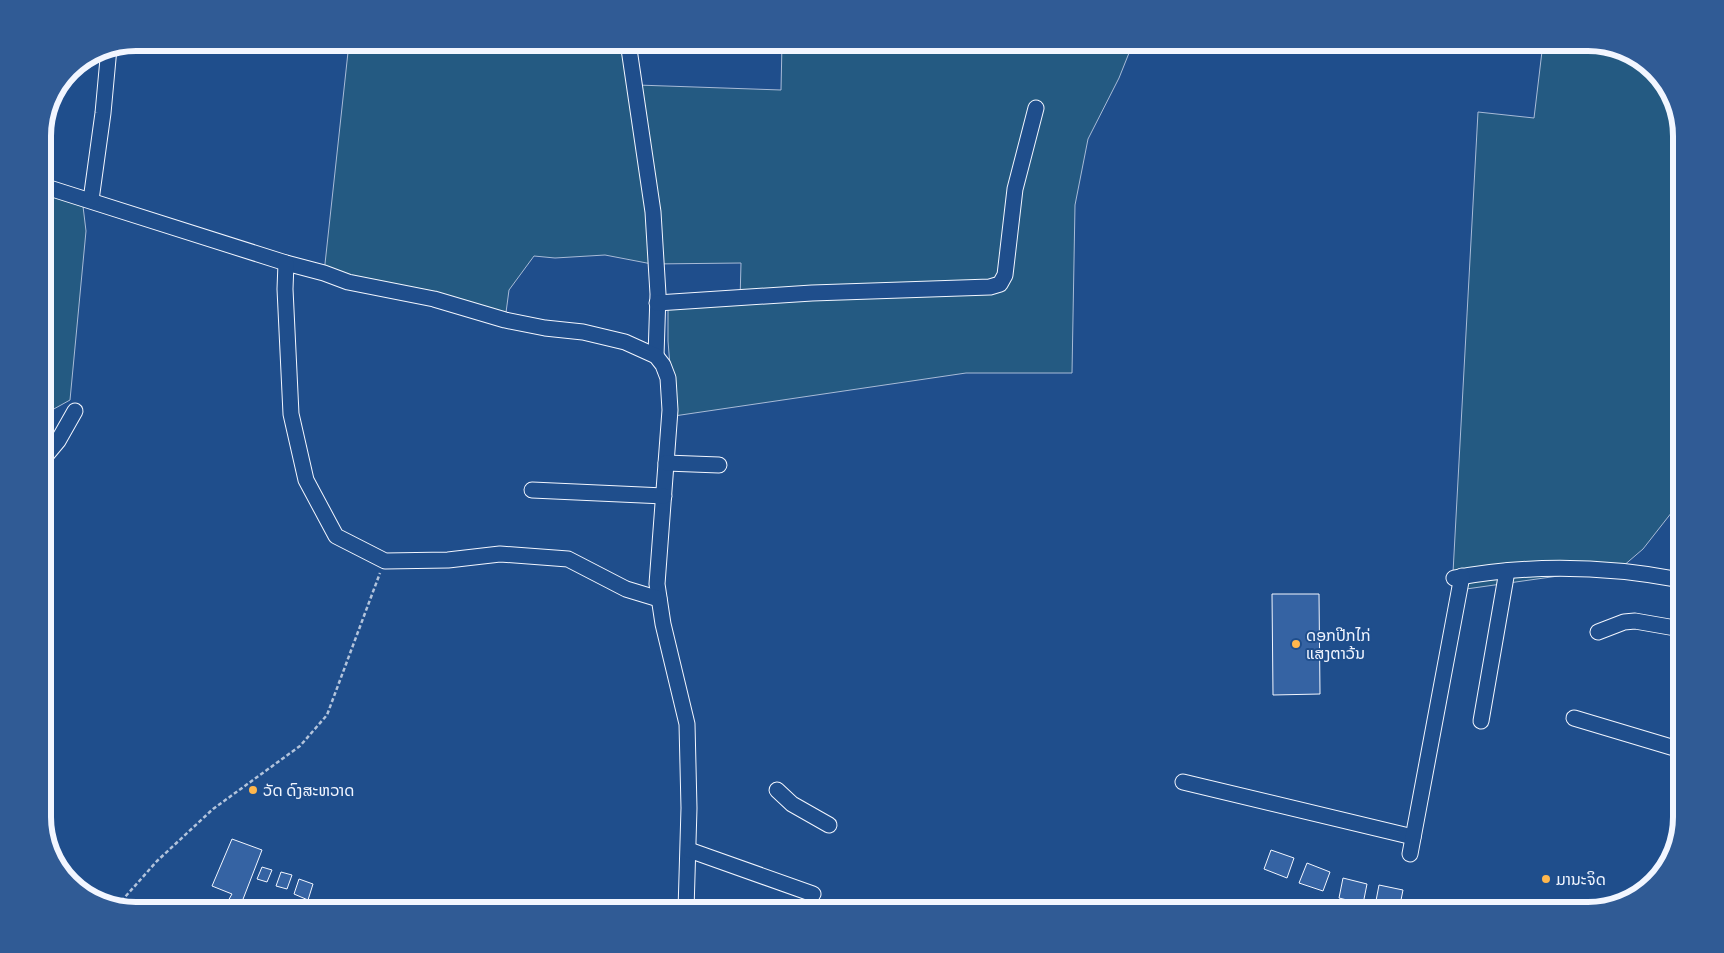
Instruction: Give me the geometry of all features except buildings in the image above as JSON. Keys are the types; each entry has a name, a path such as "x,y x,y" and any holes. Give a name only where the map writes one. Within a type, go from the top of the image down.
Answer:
{"street":[{"path":"629,51 653,212 658,294 656,356"},
{"path":"92,200 108,57"},
{"path":"657,303 812,293 990,288 1000,284 1005,275 1015,189 1036,108"},
{"path":"51,188 348,282 434,300 505,320 545,328 583,332 625,342 656,356 663,365 668,378 670,410 658,575 665,633 686,724 689,850 686,902"},
{"path":"286,263 291,414 306,480 336,536 385,561 448,560 500,554 568,559 626,589 660,598"},
{"path":"51,449 76,411"},
{"path":"666,463 719,466"},
{"path":"532,490 664,496"},
{"path":"1410,854 1457,577 1507,571 1566,568 1642,573 1673,579"},
{"path":"1481,721 1507,571"},
{"path":"1598,632 1624,622 1635,621 1673,627"},
{"path":"1574,718 1673,747"},
{"path":"1183,782 1412,837"},
{"path":"777,790 792,804 829,825"},
{"path":"689,850 814,894"}],"path":[{"path":"123,901 158,861 213,809 300,746 327,715 385,561"}],"shaded area":[{"path":"348,51 631,51 637,85 781,90 782,51 1130,51 1119,78 1088,139 1075,205 1072,373 966,373 674,416 668,341 668,309 740,301 741,263 652,264 605,255 555,258 534,256 509,290 505,320 324,273"},
{"path":"1542,51 1588,51 1604,53 1625,60 1644,72 1652,80 1668,109 1673,131 1673,512 1643,549 1622,567 1452,591 1478,112 1534,118"},
{"path":"51,188 82,198 86,231 70,400 51,411"}],"place":[{"name":"ດອກປີກໄກ່ ແສງຕາວ້ນ","path":"1296,644"},
{"name":"ວັດ ດົງສະຫວາດ","path":"253,790"},
{"name":"ມານະຈິດ","path":"1546,879"}]}
